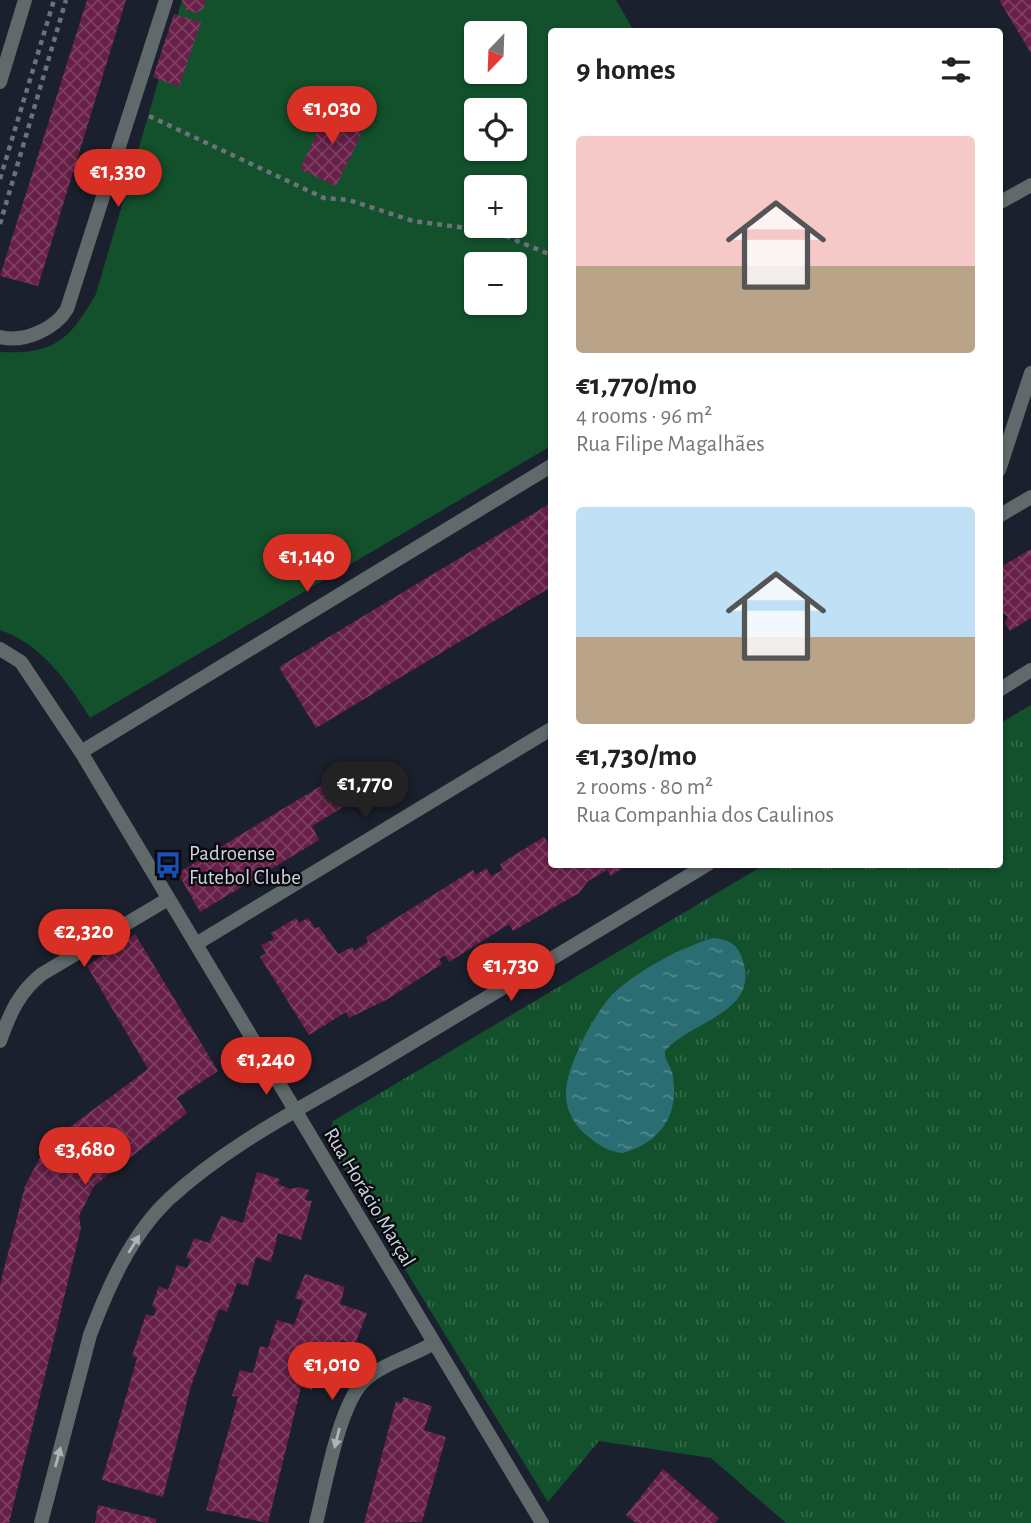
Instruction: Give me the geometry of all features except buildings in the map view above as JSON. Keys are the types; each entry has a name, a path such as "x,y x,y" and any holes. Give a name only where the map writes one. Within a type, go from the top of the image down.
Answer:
{"street":[{"path":"0,82 25,0"},
{"path":"0,337 20,337 44,330 62,317 67,309 166,0"},
{"path":"1003,201 1031,185"},
{"path":"1003,458 1031,373"},
{"path":"81,752 548,468"},
{"path":"1003,514 1031,497"},
{"name":"Rua Horácio Marçal","path":"0,649 21,662 81,752 432,1344 542,1523"},
{"path":"1003,688 1031,670"},
{"path":"196,944 548,731"},
{"path":"40,1523 90,1335 113,1280 155,1215 199,1173 295,1112 701,868"},
{"path":"0,1041 13,1006 25,987 42,974 168,899"},
{"path":"316,1523 340,1426 359,1388 370,1376 432,1344"}],"path":[{"path":"0,179 54,0"},
{"path":"0,224 66,0"},
{"path":"131,109 324,198 349,200 413,221 496,232 548,254"}],"green space":[{"path":"182,0 616,0 632,28 548,28 548,448 90,718 63,678 41,655 15,636 0,630 0,352 35,351 48,347 69,333 96,294"},
{"path":"1031,705 1031,1523 786,1523 711,1458 599,1441 548,1502 331,1149 328,1137 333,1121 759,868 1003,868 1003,722"}],"water":[{"path":"713,938 729,942 738,949 745,973 743,989 735,1002 722,1013 677,1040 665,1051 674,1091 670,1115 664,1126 647,1142 623,1153 605,1148 580,1129 567,1106 567,1081 583,1039 607,1000 625,984 661,960"}],"place":[{"name":"Padroense Futebol Clube","path":"168,865"}]}
